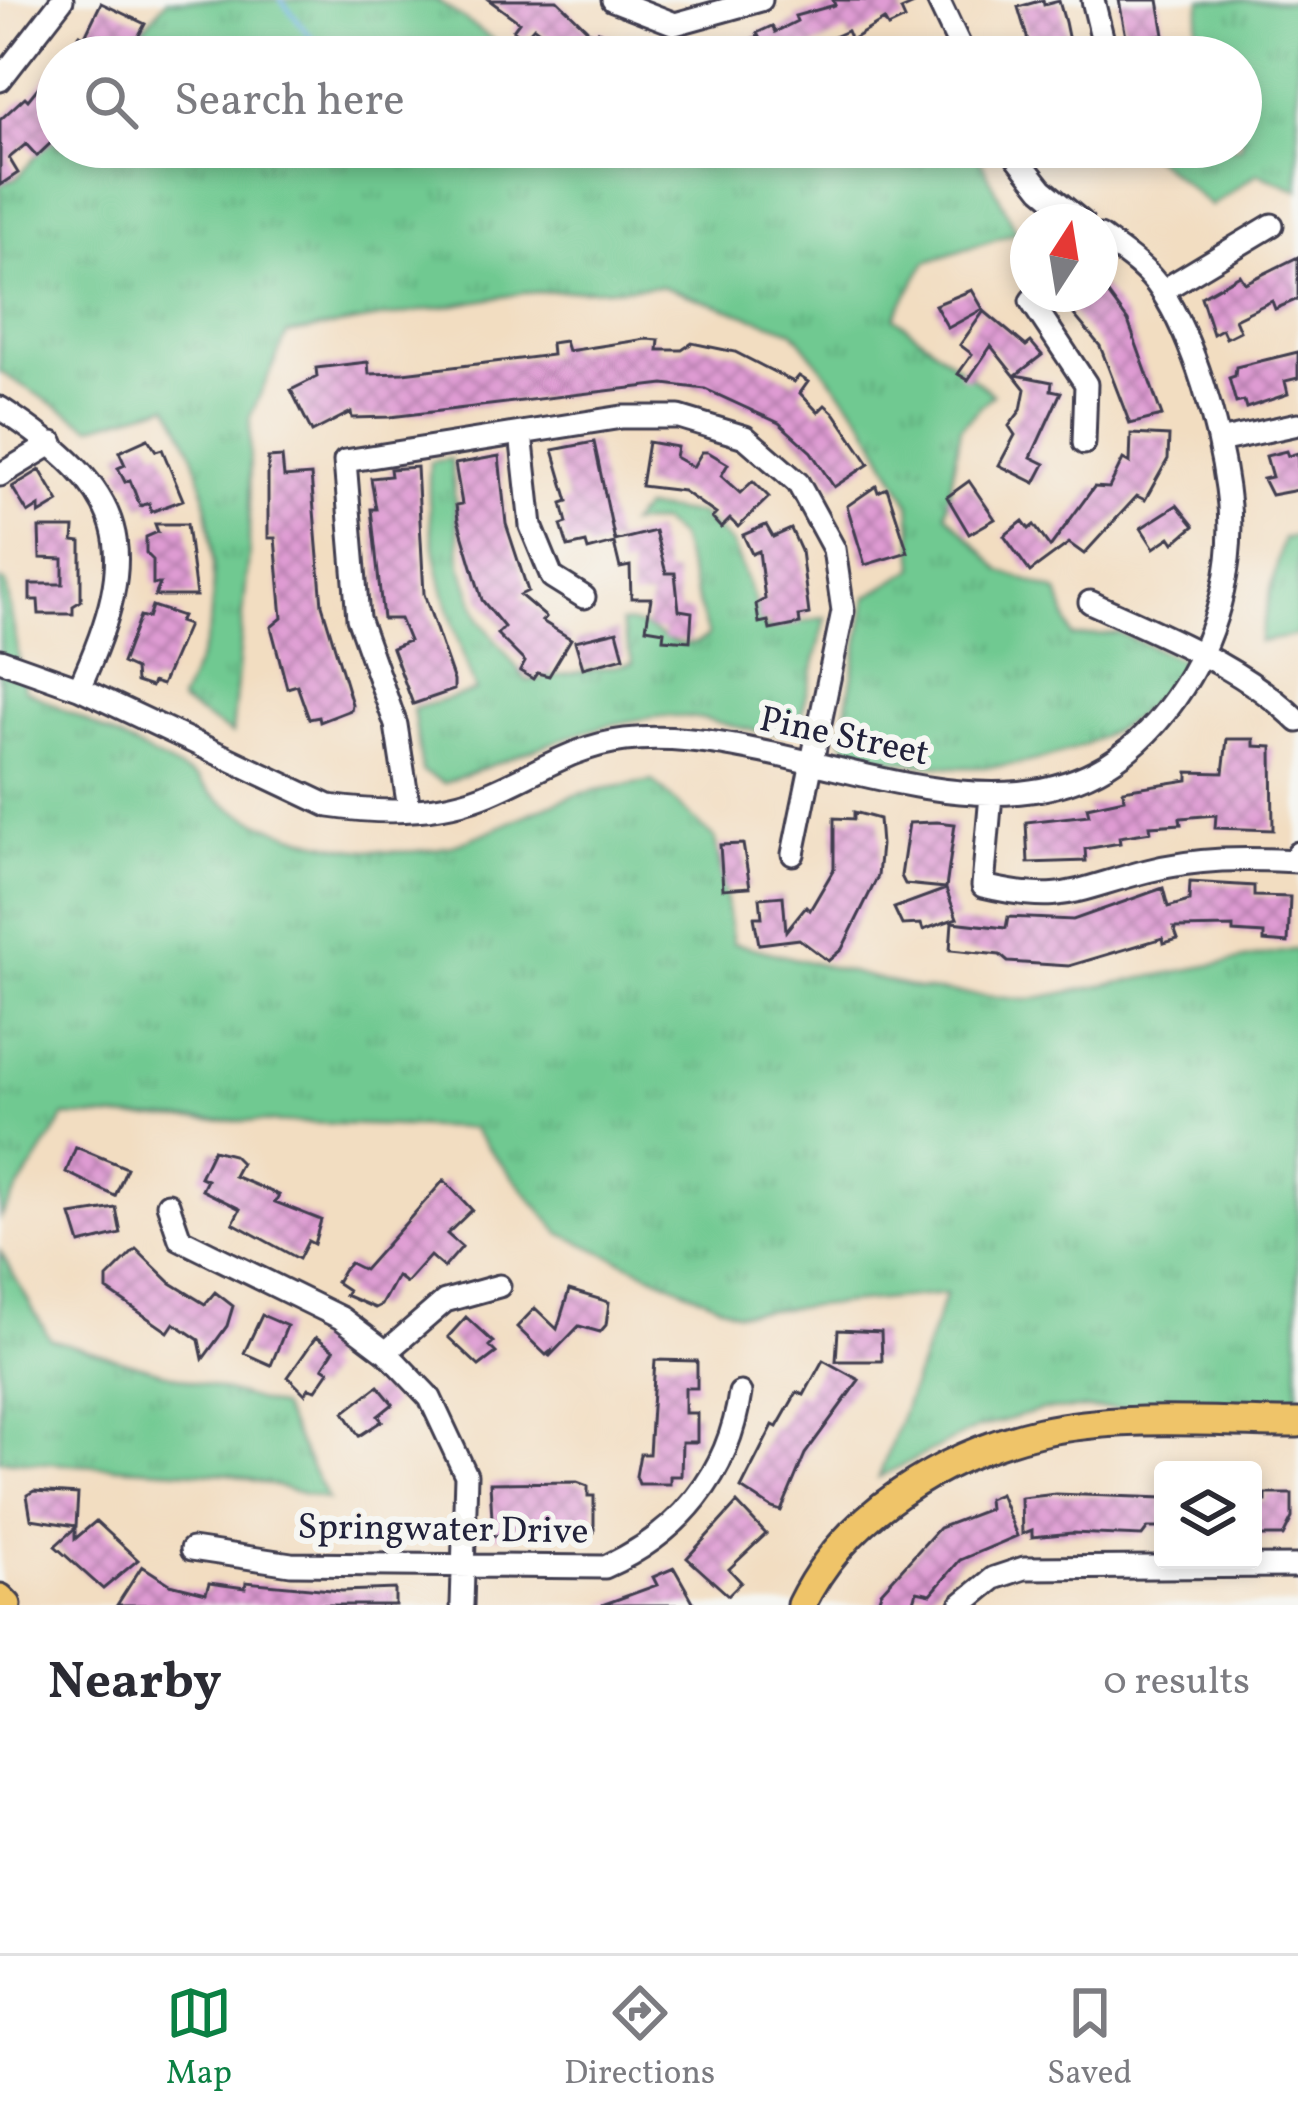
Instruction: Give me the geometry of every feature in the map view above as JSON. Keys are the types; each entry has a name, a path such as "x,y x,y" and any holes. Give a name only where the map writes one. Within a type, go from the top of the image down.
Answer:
{"main road":[{"path":"801,1605 856,1530 886,1503 956,1461 1040,1432 1113,1424 1298,1423"},
{"path":"0,1598 8,1605"}],"street":[{"path":"0,80 62,0"},
{"path":"613,0 675,24 761,0"},
{"path":"938,0 955,36"},
{"path":"1093,0 1102,36"},
{"path":"1026,168 1060,204"},
{"path":"1162,291 1272,224"},
{"name":"Pine Street","path":"0,660 80,688 329,806 374,813 478,798 565,754 625,740 700,740 884,784 991,795 1038,789 1087,772 1120,753 1172,704 1203,655 1232,535 1219,441 1196,369 1162,291 1118,252"},
{"path":"1038,312 1086,384 1084,443"},
{"path":"0,407 53,443 104,497 118,556 104,633 80,688"},
{"path":"409,809 396,725 358,618 346,461 622,417 679,417 745,437 798,483 835,548 843,611 793,854"},
{"path":"1219,441 1298,424"},
{"path":"521,433 531,526 551,577 584,597"},
{"path":"0,475 53,443"},
{"path":"1090,602 1203,655 1274,697 1298,721"},
{"path":"991,795 982,886 1025,896 1073,896 1148,871 1229,857 1297,861 1298,853"},
{"path":"168,1204 180,1239 341,1318 386,1352 430,1398 466,1474 462,1605"},
{"path":"386,1352 445,1301 499,1286"},
{"name":"Springwater Drive","path":"192,1549 291,1564 605,1567 649,1547 683,1517 735,1433 740,1393"},
{"path":"961,1605 994,1578 1024,1568 1298,1565"}],"green space":[{"path":"167,0 436,0 488,36 137,36"},
{"path":"1201,0 1298,2 1298,190 1258,173 1211,206 1166,168 1262,168 1262,36 1195,36"},
{"path":"36,156 36,168 985,168 1010,218 1010,234 926,262 894,317 993,394 960,428 946,513 1001,571 1058,592 1072,637 1118,633 1189,663 1130,720 1055,756 990,767 958,767 854,753 841,738 867,597 915,568 910,505 864,420 793,331 661,286 524,293 287,334 250,417 249,553 232,734 180,702 208,633 213,567 201,482 193,454 168,405 91,427 0,372 0,184 17,178"},
{"path":"451,459 461,565 480,620 527,681 633,663 621,623 684,644 708,636 679,538 661,522 629,524 644,508 700,514 733,546 766,630 826,617 798,730 767,732 685,716 640,719 555,742 444,783 422,771 413,709 476,691 448,607 430,521 430,462"},
{"path":"1298,535 1298,635 1259,642 1283,539"},
{"path":"0,580 6,583 24,689 198,779 246,816 314,841 387,852 449,846 570,797 653,781 715,839 733,943 918,989 1026,1000 1298,949 1298,1404 1042,1410 975,1429 879,1477 946,1294 737,1313 560,1233 471,1128 65,1116 0,1218"},
{"path":"0,1251 50,1339 280,1407 328,1500 230,1474 0,1460"}],"building":[{"path":"489,0 557,0 594,36 546,36 534,27 521,36 513,30 519,22"},
{"path":"833,0 923,0 901,10 905,19 888,27 884,20 858,36 847,31 836,36 757,33 772,26 775,32 797,21 795,16 835,5"},
{"path":"1119,0 1158,0 1164,35 1126,36"},
{"path":"1059,1 1068,36 1027,36 1018,7"},
{"path":"101,3 145,24 139,36 85,36"},
{"path":"36,90 36,155 26,144 9,158 18,173 0,185 0,120 25,97 28,100"},
{"path":"1298,257 1298,299 1275,309 1272,301 1235,319 1240,331 1226,338 1222,329 1213,334 1201,297 1240,275 1245,283"},
{"path":"972,290 983,309 948,328 935,305"},
{"path":"1118,307 1128,321 1162,416 1130,424 1100,346 1072,312 1118,312"},
{"path":"984,311 1026,346 1031,342 1042,355 1016,375 1052,382 1051,390 1061,392 1031,457 1045,464 1035,483 999,465 1015,435 1009,426 1021,410 1025,389 991,346 968,380 958,374 972,354 960,345"},
{"path":"659,340 658,350 682,350 692,343 735,352 794,382 799,376 808,382 800,393 818,412 825,405 835,414 869,464 834,487 811,452 779,423 705,389 664,384 390,417 352,418 351,412 312,432 291,390 317,377 316,368 368,362 369,374 403,373 552,355 551,343 565,341 568,351"},
{"path":"1298,352 1298,378 1285,381 1288,394 1246,408 1244,401 1236,403 1229,378 1235,376 1236,367"},
{"path":"1131,434 1169,436 1168,459 1145,500 1137,496 1084,554 1069,543 1030,572 1004,536 1023,521 1029,529 1034,525 1050,547 1094,487 1109,488 1123,459 1130,463"},
{"path":"148,439 156,451 162,449 183,500 151,512 149,503 140,506 130,480 125,482 118,468 125,465 119,452"},
{"path":"594,442 615,541 655,531 666,573 675,573 679,610 692,612 690,641 663,639 664,631 646,628 651,598 631,598 630,566 620,568 614,543 588,550 586,543 568,547 561,525 567,523 562,503 568,501 553,450"},
{"path":"648,442 677,447 675,457 693,467 702,452 708,452 728,464 721,476 740,493 753,481 769,497 738,527 730,519 721,528 712,518 716,514 683,491 641,486"},
{"path":"1286,451 1288,456 1298,453 1298,490 1271,495 1263,479 1272,477 1266,456"},
{"path":"499,456 506,524 528,591 520,595 546,617 542,621 571,639 549,676 537,673 533,679 520,671 525,662 497,634 504,627 482,600 458,520 456,505 462,504 455,464"},
{"path":"282,457 284,477 311,475 322,605 352,704 351,710 320,722 319,717 309,719 297,685 287,688 271,627 282,618 275,538 268,538 268,458"},
{"path":"417,467 424,594 454,690 413,704 392,648 409,641 400,619 383,619 371,478 391,476 390,469"},
{"path":"40,470 59,502 39,514 39,506 28,513 12,487"},
{"path":"969,481 995,519 969,534 947,497"},
{"path":"876,486 878,492 887,488 908,552 865,565 847,506"},
{"path":"1177,505 1194,526 1174,543 1170,537 1154,548 1141,528"},
{"path":"155,524 187,524 196,596 155,596 160,584 153,584 146,537 158,532"},
{"path":"766,525 773,537 791,529 801,551 809,614 799,616 800,624 770,630 768,621 759,623 756,604 765,599 759,551 752,554 743,535"},
{"path":"39,528 74,528 73,541 81,542 81,601 73,606 73,614 39,614 38,600 30,600 30,584 63,584 63,559 40,558"},
{"path":"152,606 182,616 179,622 188,625 162,685 153,682 151,687 136,682 135,669 122,663 140,616 148,618"},
{"path":"617,631 624,657 583,668 575,641"},
{"path":"1227,739 1254,739 1254,746 1272,747 1273,830 1215,828 1216,815 1180,818 1181,824 1150,826 1151,832 1119,837 1120,843 1085,849 1086,861 1028,863 1026,822 1089,815 1087,807 1124,799 1123,790 1188,780 1188,772 1223,773"},
{"path":"854,812 879,819 881,845 878,876 842,949 828,961 799,939 759,944 754,917 762,917 760,898 783,896 786,931 806,906 810,910 834,869 834,818 854,819"},
{"path":"909,823 955,824 946,888 905,884 901,876"},
{"path":"743,844 750,887 723,889 720,845"},
{"path":"1190,882 1254,886 1254,896 1290,897 1288,943 1264,941 1264,934 1233,932 1233,927 1174,928 1178,939 1164,943 1163,938 1069,966 1008,962 1000,955 950,950 952,922 1006,928 1008,917 1073,920 1163,888 1168,907 1189,901"},
{"path":"946,889 957,918 923,930 921,924 902,925 894,908"},
{"path":"76,1147 127,1168 115,1196 66,1172"},
{"path":"213,1150 233,1155 241,1163 234,1176 279,1195 275,1202 321,1220 314,1244 308,1241 299,1259 233,1223 240,1209 202,1190 207,1180 200,1177"},
{"path":"444,1180 472,1210 447,1234 462,1247 444,1268 430,1256 406,1283 397,1276 375,1308 345,1295 348,1290 336,1282 343,1270 350,1263 364,1270"},
{"path":"116,1208 121,1234 80,1244 71,1215"},
{"path":"136,1249 171,1283 205,1304 215,1292 233,1306 227,1326 203,1359 199,1340 174,1323 168,1332 107,1290 107,1278"},
{"path":"569,1290 609,1302 606,1325 600,1332 579,1326 549,1357 551,1351 546,1355 517,1327 535,1308 557,1329"},
{"path":"262,1315 287,1326 271,1365 244,1353"},
{"path":"466,1317 493,1342 489,1346 496,1353 479,1366 448,1337"},
{"path":"838,1330 881,1332 882,1361 836,1361"},
{"path":"316,1337 334,1350 323,1367 329,1371 316,1390 309,1388 305,1394 288,1377"},
{"path":"655,1360 697,1361 697,1388 685,1388 685,1413 697,1413 697,1442 682,1442 681,1476 670,1476 670,1484 639,1484 640,1454 649,1454"},
{"path":"823,1360 859,1380 805,1454 781,1511 741,1488 773,1425 777,1427 797,1392 804,1395"},
{"path":"378,1386 393,1404 378,1416 382,1421 359,1436 344,1412"},
{"path":"577,1482 588,1486 588,1496 594,1496 594,1532 520,1530 520,1536 493,1536 490,1483"},
{"path":"34,1491 78,1494 76,1526 31,1519 27,1495"},
{"path":"1000,1494 1017,1536 960,1560 931,1594 917,1591 913,1605 877,1605 881,1592 939,1528 989,1509 988,1499"},
{"path":"1056,1494 1154,1498 1154,1528 1142,1536 1072,1533 1032,1537 1032,1530 1022,1534 1021,1498"},
{"path":"1266,1494 1292,1494 1292,1518 1283,1536 1262,1536 1262,1501"},
{"path":"737,1503 766,1534 729,1569 741,1582 728,1595 687,1558"},
{"path":"96,1521 138,1560 103,1589 55,1546 75,1528 75,1539"},
{"path":"142,1566 170,1584 206,1593 209,1583 245,1588 246,1582 342,1591 395,1589 395,1605 117,1605"},
{"path":"674,1568 695,1605 602,1605 657,1585 653,1577"}],"waterway":[{"path":"281,0 311,36"}]}
